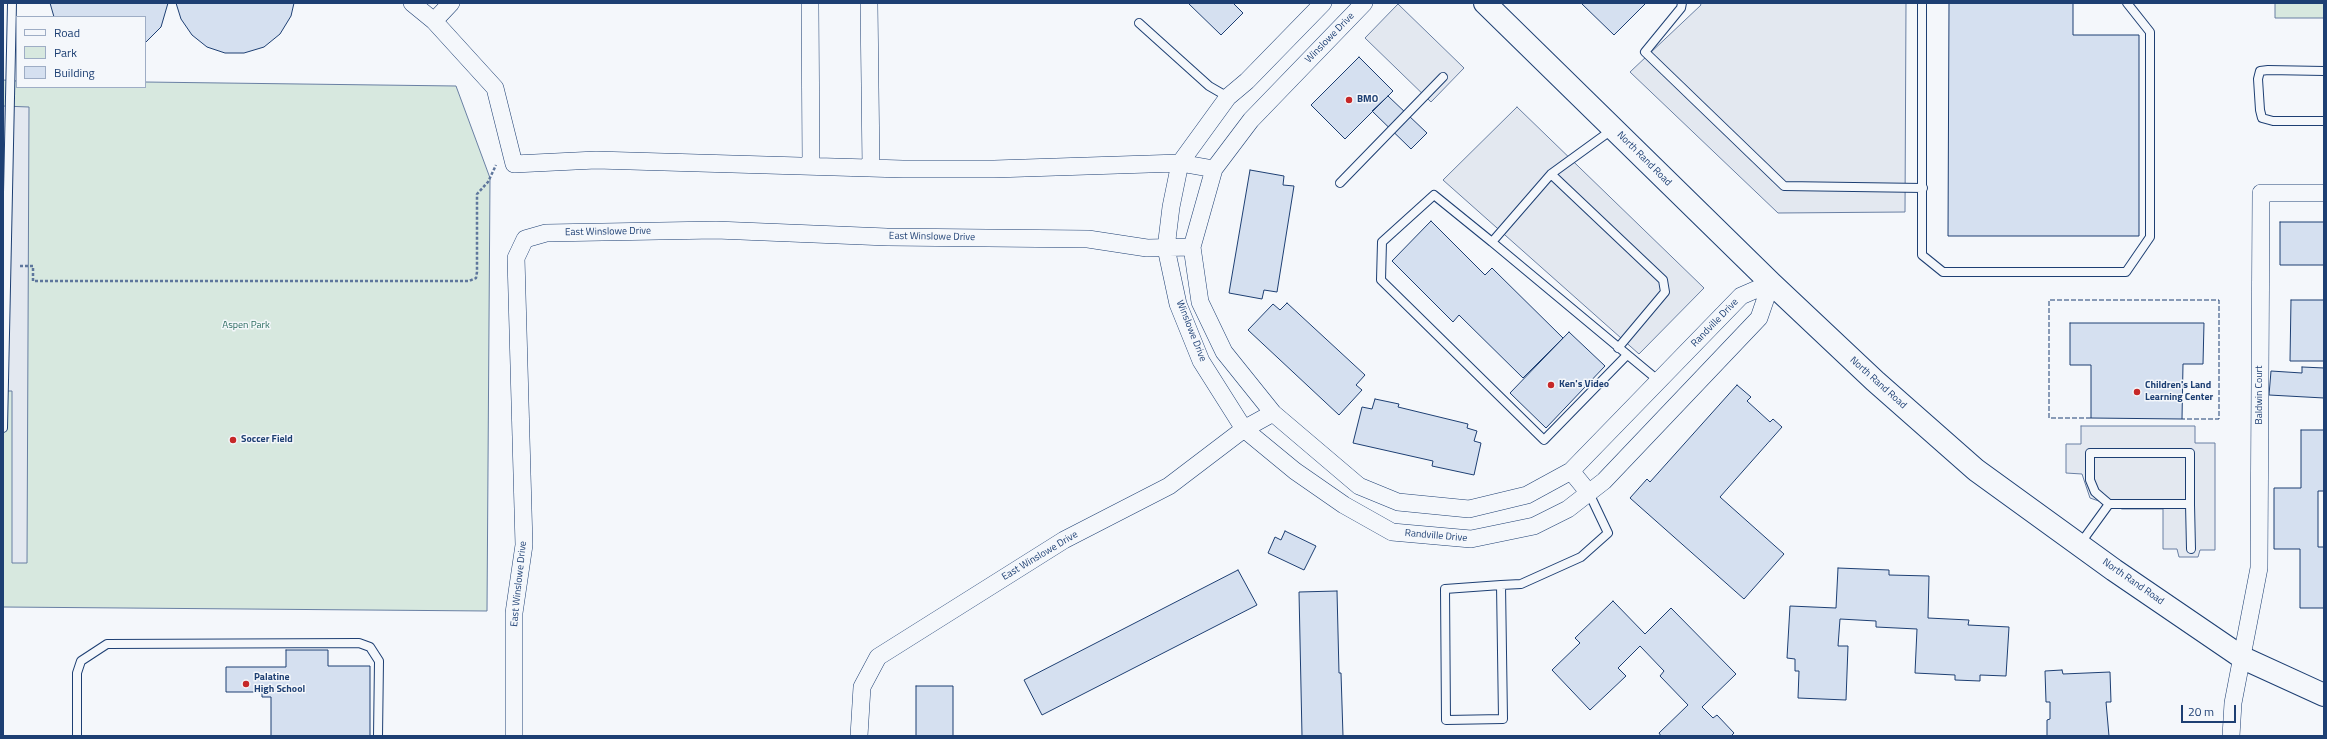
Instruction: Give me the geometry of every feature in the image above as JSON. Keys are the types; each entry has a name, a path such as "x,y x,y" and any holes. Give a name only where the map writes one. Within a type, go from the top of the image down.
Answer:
{"main road":[{"name":"North Rand Road","path":"1485,3 1772,284 1875,381 1976,470 2079,545 2243,658 2324,695"}],"street":[{"path":"412,3 434,21 495,88 514,164 596,160 871,168 994,169 1180,163 1214,169"},
{"path":"434,21 451,3"},
{"path":"810,3 811,166"},
{"path":"869,3 871,168"},
{"name":"Winslowe Drive","path":"1323,3 1247,81 1228,97 1180,163 1171,207 1166,248 1178,304 1201,361 1244,429 1295,471 1344,505 1392,532"},
{"name":"Winslowe Drive","path":"1364,3 1251,120 1214,169 1192,247 1200,302 1224,352 1273,413 1359,486 1398,502"},
{"name":"Baldwin Court","path":"2243,658 2259,568 2261,193 2324,193"},
{"name":"East Winslowe Drive","path":"514,736 514,613 524,545 516,258 525,239 546,233 716,230 888,237 1088,239 1166,248 1192,247"},
{"name":"Randville Drive","path":"1398,502 1469,509 1527,495 1572,471 1741,296 1772,284"},
{"name":"Randville Drive","path":"1392,532 1471,539 1534,526 1568,509 1604,481 1759,318 1772,284"},
{"name":"East Winslowe Drive","path":"859,736 862,687 878,657 1064,540 1169,486 1244,429 1273,413"},
{"path":"1572,471 1589,493"},
{"path":"2231,736 2233,703 2243,658"}],"lane":[{"path":"3,428 12,3"},
{"path":"1682,3 1681,8 1645,52 1784,186 1923,188"},
{"path":"1922,3 1922,255 1943,272 2126,272 2150,237 2150,32 2127,3"},
{"path":"1139,23 1209,86 1228,97"},
{"path":"2324,71 2268,70 2260,71 2258,79 2262,118 2273,121 2324,121"},
{"path":"1340,183 1443,77"},
{"path":"1492,242 1551,174 1614,128"},
{"path":"1551,174 1663,280 1665,292 1618,348"},
{"path":"1627,355 1544,440 1381,280 1382,242 1434,195 1492,242 1618,348 1627,355 1658,381"},
{"path":"2190,504 2109,504 2095,492 2092,486 2090,480 2090,453 2190,453 2191,549"},
{"path":"1501,585 1503,719 1446,720 1446,589 1501,585 1521,584 1581,557 1608,532 1589,493"},
{"path":"2079,545 2109,504"},
{"path":"77,736 77,673 81,661 107,644 359,643 370,647 379,661 378,736"}],"path":[{"path":"7,267 34,266 33,281 469,281 476,278 477,272 477,194 488,182 496,165 512,160"}],"green space":[{"path":"2275,3 2324,3 2324,18 2275,18"},
{"name":"Aspen Park","path":"3,80 16,81 16,88 146,88 146,82 456,86 490,178 487,611 3,607"}],"shaded area":[{"path":"1700,3 1906,3 1905,212 1778,213 1630,72 1701,5"},
{"path":"1398,4 1464,68 1431,102 1365,38"},
{"path":"3,106 29,107 27,563 12,563 12,391 3,391"},
{"path":"1517,107 1704,288 1639,354 1443,180"},
{"path":"2081,426 2195,426 2195,443 2215,443 2215,550 2200,550 2198,557 2179,557 2177,549 2163,549 2163,509 2122,509 2090,498 2082,474 2066,473 2066,444 2081,444"}],"building":[{"path":"50,3 168,3 161,27 146,42 146,16 54,16"},
{"path":"176,3 294,3 291,16 280,34 264,47 244,53 225,53 207,47 192,35 181,19"},
{"path":"1188,3 1233,3 1243,13 1221,35"},
{"path":"1581,3 1646,3 1614,35"},
{"path":"1949,3 2073,3 2073,35 2139,35 2139,236 1948,236"},
{"name":"BMO","path":"1359,57 1393,91 1345,139 1311,105"},
{"path":"1388,96 1427,133 1411,149 1372,111"},
{"path":"1250,170 1284,176 1283,185 1294,186 1277,292 1264,290 1262,299 1229,293"},
{"path":"1431,221 1485,275 1492,268 1563,338 1523,378 1459,315 1453,322 1392,261"},
{"path":"2280,222 2324,222 2324,265 2280,265"},
{"path":"2291,300 2324,300 2324,361 2290,361"},
{"path":"1287,303 1365,375 1356,385 1362,390 1339,415 1248,330 1273,304 1280,310"},
{"name":"Children's Land Learning Center","path":"2070,323 2204,323 2203,364 2183,364 2182,419 2091,418 2091,365 2070,365"},
{"name":"Ken's Video","path":"1569,332 1605,366 1546,428 1510,393"},
{"path":"2302,367 2324,368 2324,398 2269,395 2271,371 2302,373"},
{"path":"1737,385 1751,397 1747,401 1770,422 1773,419 1782,427 1720,497 1784,554 1744,599 1630,498 1647,479 1650,482"},
{"path":"1375,399 1399,404 1398,407 1468,424 1467,428 1477,431 1474,441 1481,443 1474,475 1432,466 1433,461 1353,443 1362,407 1372,409"},
{"path":"2301,430 2324,430 2324,491 2318,491 2318,547 2324,547 2324,608 2300,608 2300,549 2274,549 2274,488 2301,488"},
{"path":"1285,531 1316,546 1304,570 1268,553 1275,537 1281,540"},
{"path":"1838,568 1889,570 1889,575 1929,576 1928,618 1969,620 1968,625 2009,627 2006,676 1980,675 1980,681 1955,680 1955,675 1915,673 1917,629 1876,627 1876,621 1840,619 1838,646 1848,646 1846,700 1798,698 1799,671 1795,671 1795,659 1787,658 1790,606 1836,608"},
{"path":"1238,570 1257,605 1042,715 1024,680"},
{"path":"1337,591 1339,673 1341,673 1343,736 1302,736 1299,592"},
{"path":"1613,601 1645,634 1671,608 1736,674 1702,707 1713,718 1717,715 1734,733 1731,736 1661,736 1659,733 1688,705 1660,676 1664,671 1640,646 1618,668 1626,676 1590,710 1552,670 1580,643 1575,638"},
{"path":"286,650 328,650 328,666 370,666 370,736 271,736 271,697 262,697 262,692 226,692 226,667 286,667"},
{"path":"2062,670 2063,674 2110,672 2111,702 2106,702 2109,736 2047,736 2047,720 2050,719 2050,702 2046,702 2045,671"},
{"path":"916,686 953,686 953,736 916,736"}],"fence":[{"path":"2091,418 2049,418 2049,300 2219,300 2219,419 2182,419"}],"place":[{"name":"BMO","path":"1349,100"},
{"name":"Ken's Video","path":"1551,385"},
{"name":"Children's Land Learning Center","path":"2137,392"},
{"name":"Soccer Field","path":"233,440"},
{"name":"Palatine High School","path":"246,684"}]}
